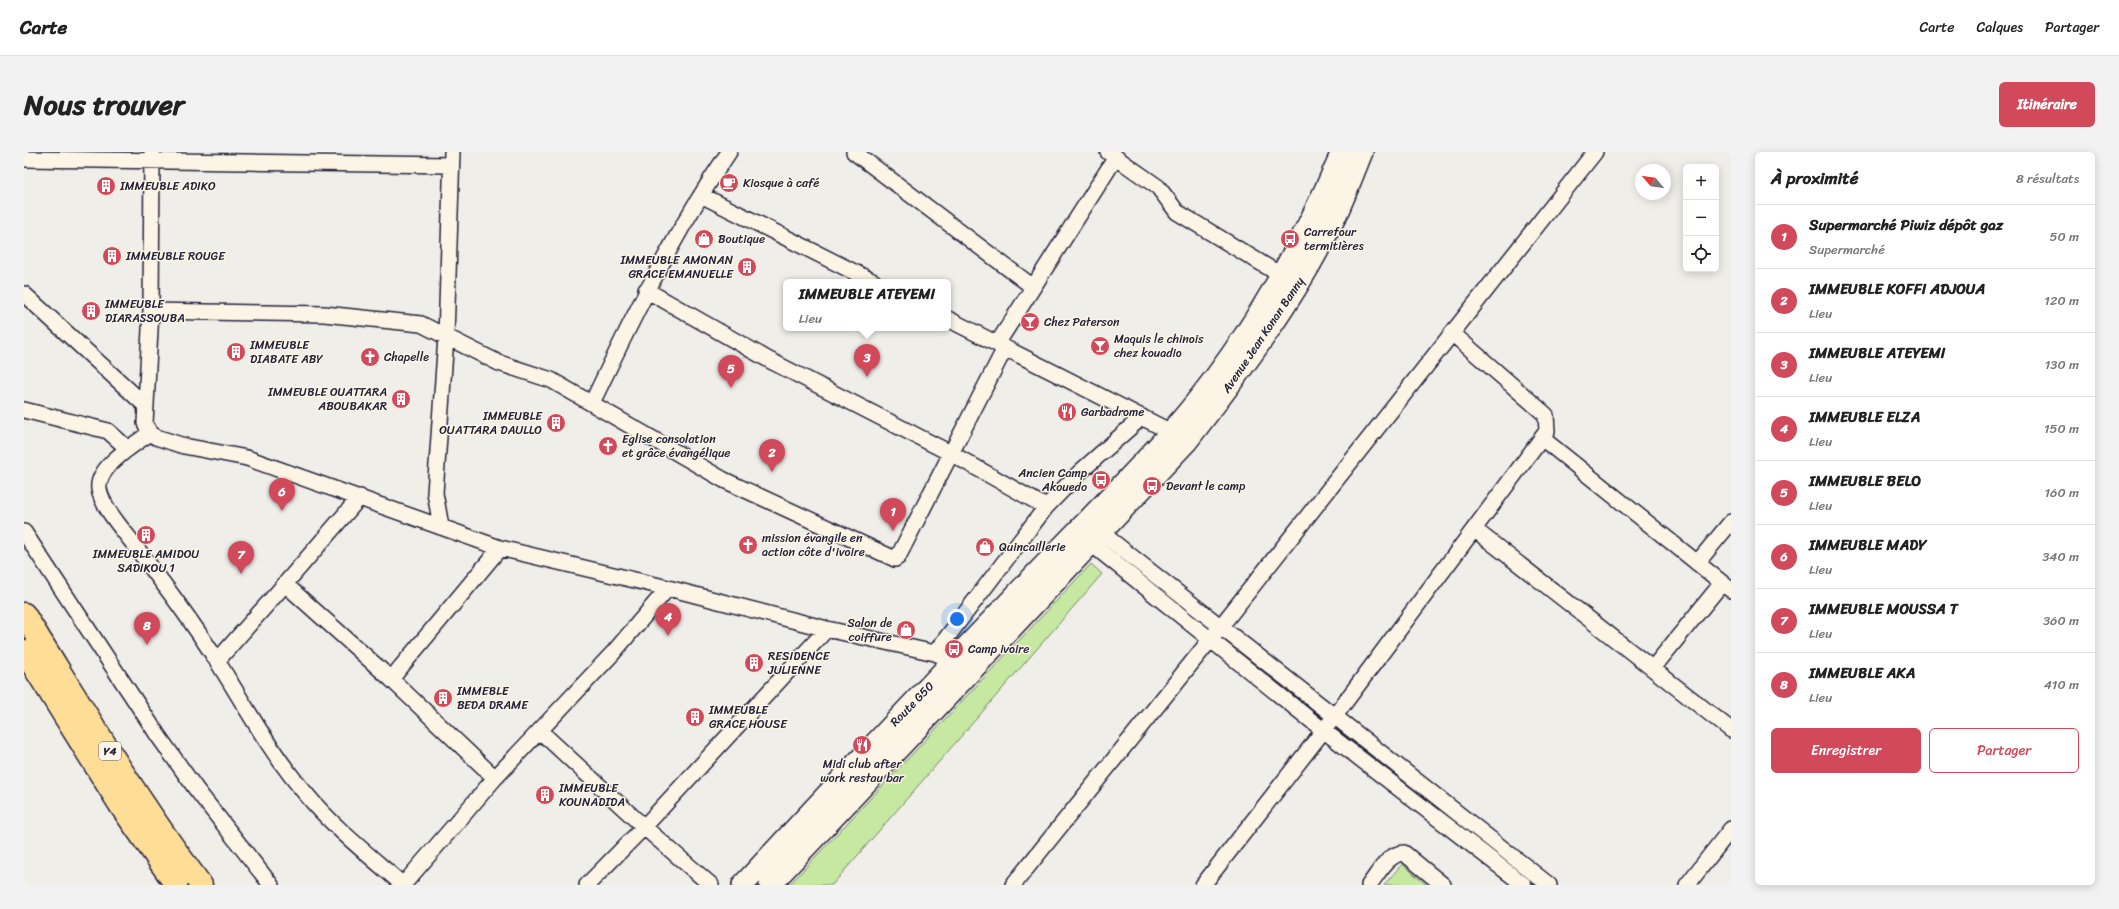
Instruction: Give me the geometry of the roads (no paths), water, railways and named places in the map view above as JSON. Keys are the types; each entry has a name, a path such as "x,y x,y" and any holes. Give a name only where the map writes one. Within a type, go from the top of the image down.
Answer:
{"highway":[{"name":"Y4","path":"24,614 149,811 202,885"},
{"name":"Y4","path":"24,651 120,805 176,885"}],"street":[{"path":"592,403 646,290 701,195 729,152"},
{"path":"854,152 1033,287"},
{"name":"Avenue Jean Konan Banny","path":"1087,531 1187,441 1244,367 1289,279 1342,152"},
{"name":"Avenue Jean Konan Banny","path":"1087,531 1171,432 1335,217 1362,152"},
{"path":"1013,885 1210,640 1593,153"},
{"path":"151,311 324,314 421,324 432,328 446,337 499,363 551,380 724,480 895,559 898,557 952,454 1001,346 1033,287 1112,155 1158,187 1177,212 1289,279"},
{"path":"152,157 151,311 145,424 150,433 156,437 184,446 247,458 500,548 668,588 827,629 944,657 972,671"},
{"path":"24,159 152,157 451,159 446,337 435,493 441,526"},
{"path":"701,195 868,279"},
{"path":"646,290 776,364 952,454 1046,506"},
{"path":"24,294 146,406"},
{"path":"951,321 1171,432"},
{"path":"1203,885 1334,717 1543,439 1548,426 1546,415 1452,333"},
{"path":"24,410 108,431 128,449"},
{"path":"944,657 1046,506 1080,472 1142,417"},
{"path":"150,433 118,456 103,474 99,490 111,514 169,592 217,661 274,752 305,794 333,822 403,885 495,778 613,653 668,588"},
{"path":"1543,439 1726,587 1653,668"},
{"path":"217,661 360,497"},
{"path":"1697,563 1731,522"},
{"path":"1474,529 1731,730"},
{"path":"1087,531 1219,627 1544,884"},
{"path":"1087,531 1210,640 1323,730 1524,885"},
{"name":"Route G50","path":"743,885 944,657 1087,531"},
{"name":"Route G50","path":"770,885 972,671 1087,531"},
{"path":"24,532 159,737 196,789 271,885"},
{"path":"391,679 500,548"},
{"path":"285,584 391,679 495,778"},
{"path":"587,885 644,827 827,629"},
{"path":"540,731 644,827 711,885"},
{"path":"1425,809 1435,797"},
{"path":"1687,885 1731,829"},
{"path":"1369,885 1390,858 1397,853 1404,853 1443,885"}],"place":[{"name":"Kiosque à café","path":"729,183"},
{"name":"IMMEUBLE ADIKO","path":"106,186"},
{"name":"Boutique","path":"704,239"},
{"name":"Carrefour termitières","path":"1290,239"},
{"name":"IMMEUBLE ROUGE","path":"112,256"},
{"name":"IMMEUBLE AMONAN GRACE EMANUELLE","path":"747,267"},
{"name":"IMMEUBLE DIARASSOUBA","path":"91,311"},
{"name":"Chez Paterson","path":"1030,322"},
{"name":"Maquis le chinois chez kouadio","path":"1100,346"},
{"name":"IMMEUBLE DIABATE ABY","path":"236,352"},
{"name":"Chapelle","path":"370,357"},
{"name":"IMMEUBLE ATEYEMI","path":"867,377"},
{"name":"IMMEUBLE BELO","path":"731,388"},
{"name":"IMMEUBLE OUATTARA ABOUBAKAR","path":"401,399"},
{"name":"Garbadrome","path":"1067,412"},
{"name":"IMMEUBLE OUATTARA DAULLO","path":"556,423"},
{"name":"Eglise consolation et grâce évangélique","path":"608,446"},
{"name":"IMMEUBLE KOFFI ADJOUA","path":"772,472"},
{"name":"Ancien Camp Akouedo","path":"1101,480"},
{"name":"Devant le camp","path":"1152,486"},
{"name":"IMMEUBLE MADY","path":"282,511"},
{"name":"Supermarché Piwiz dépôt gaz","path":"893,531"},
{"name":"IMMEUBLE AMIDOU SADIKOU 1","path":"146,535"},
{"name":"mission évangile en action côte d'ivoire","path":"748,545"},
{"name":"Quincaillerie","path":"985,547"},
{"name":"IMMEUBLE MOUSSA T","path":"241,574"},
{"name":"Salon de coiffure","path":"906,630"},
{"name":"IMMEUBLE ELZA","path":"668,636"},
{"name":"IMMEUBLE AKA","path":"147,645"},
{"name":"Camp ivoire","path":"954,649"},
{"name":"RESIDENCE JULIENNE","path":"754,663"},
{"name":"IMMEBLE BEDA DRAME","path":"443,698"},
{"name":"IMMEUBLE GRACE HOUSE","path":"695,717"},
{"name":"Midi club after work restau bar","path":"862,745"},
{"name":"IMMEUBLE KOUNADIDA","path":"545,795"}]}
